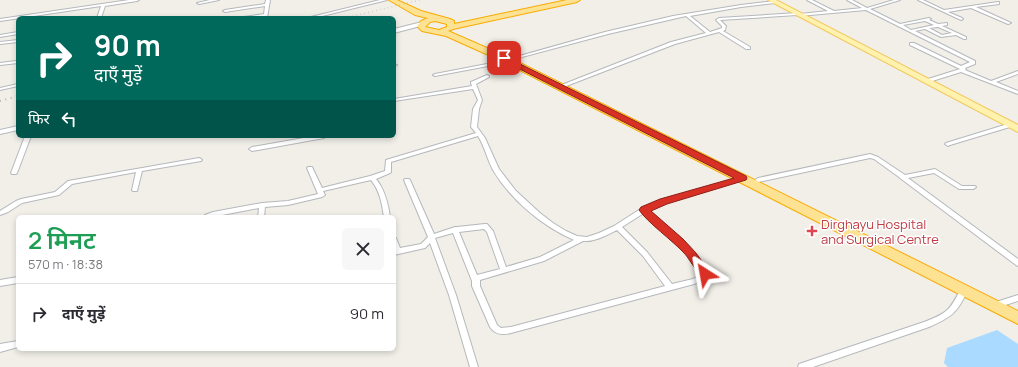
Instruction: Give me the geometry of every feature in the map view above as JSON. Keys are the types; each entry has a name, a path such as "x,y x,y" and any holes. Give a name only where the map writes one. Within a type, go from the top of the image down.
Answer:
{"highway":[{"path":"392,0 418,13 439,19 509,59"},
{"path":"418,13 423,25 431,32 442,31 451,26 566,0"},
{"path":"451,26 578,0"},
{"path":"423,25 428,20 439,19"},
{"path":"442,31 509,59 758,180 998,305 1018,318"},
{"path":"564,86 964,290 998,305 1018,311"}],"main road":[{"path":"773,1 1015,127"}],"street":[{"path":"36,16 137,0"},
{"path":"199,3 217,0"},
{"path":"265,16 268,0"},
{"path":"317,16 385,0"},
{"path":"809,0 833,12"},
{"path":"849,0 973,62 961,69 927,81"},
{"path":"718,20 724,18 754,18 866,9 898,0"},
{"path":"920,0 961,18"},
{"path":"435,75 488,65 605,34 686,15 727,7 773,1"},
{"path":"944,11 998,3"},
{"path":"100,16 104,5"},
{"path":"225,11 267,6"},
{"path":"972,7 1009,23"},
{"path":"564,86 668,45 725,28 718,20 705,11"},
{"path":"686,15 709,33"},
{"path":"0,20 16,18"},
{"path":"899,25 932,18"},
{"path":"926,20 965,38"},
{"path":"910,31 946,24"},
{"path":"396,30 423,25"},
{"path":"925,28 941,36 956,34"},
{"path":"719,30 748,48"},
{"path":"0,36 16,34"},
{"path":"0,43 16,41"},
{"path":"912,44 961,69 1018,92"},
{"path":"0,64 16,61"},
{"path":"992,82 1018,72"},
{"path":"487,76 474,82 480,100 476,109 474,125 483,139 498,174 531,210 542,219 570,235 581,239"},
{"path":"0,89 16,85"},
{"path":"396,100 475,87"},
{"path":"948,144 1015,127"},
{"path":"0,132 16,128"},
{"path":"320,190 372,178 388,172 388,161 479,134"},
{"path":"14,173 27,138"},
{"path":"252,149 313,138"},
{"path":"758,180 870,156 876,158 900,175 1018,263"},
{"path":"0,213 8,210 21,201 59,193 70,182 199,160"},
{"path":"212,215 262,205 288,203 322,195 310,168"},
{"path":"135,190 139,170"},
{"path":"900,175 907,177 935,171 961,188 973,187"},
{"path":"372,178 379,185 384,197 387,215"},
{"path":"476,282 484,276 553,254 581,239 590,238 617,226 644,210 664,202 742,178"},
{"path":"407,180 432,237 452,289 474,367"},
{"path":"260,215 262,205"},
{"path":"455,229 476,282 476,286 494,327 502,332 700,279 705,274 704,270 680,242 644,210"},
{"path":"396,252 422,246 432,237 455,229 481,226 487,227 504,270"},
{"path":"617,226 645,254 670,288"},
{"path":"0,283 16,280"},
{"path":"802,367 926,325 945,317 951,313 958,304 964,290"},
{"path":"998,305 1018,298"},
{"path":"0,348 16,344"}],"water":[{"path":"997,330 1018,344 1018,367 948,367 944,363 947,348"}],"railway":[{"path":"353,16 420,0"},
{"path":"0,101 16,97"}],"place":[{"name":"Dirghayu Hospital and Surgical Centre","path":"812,231"}],"route":[{"path":"504,58 742,178 679,197 644,210 680,242 704,270 705,274"}]}
